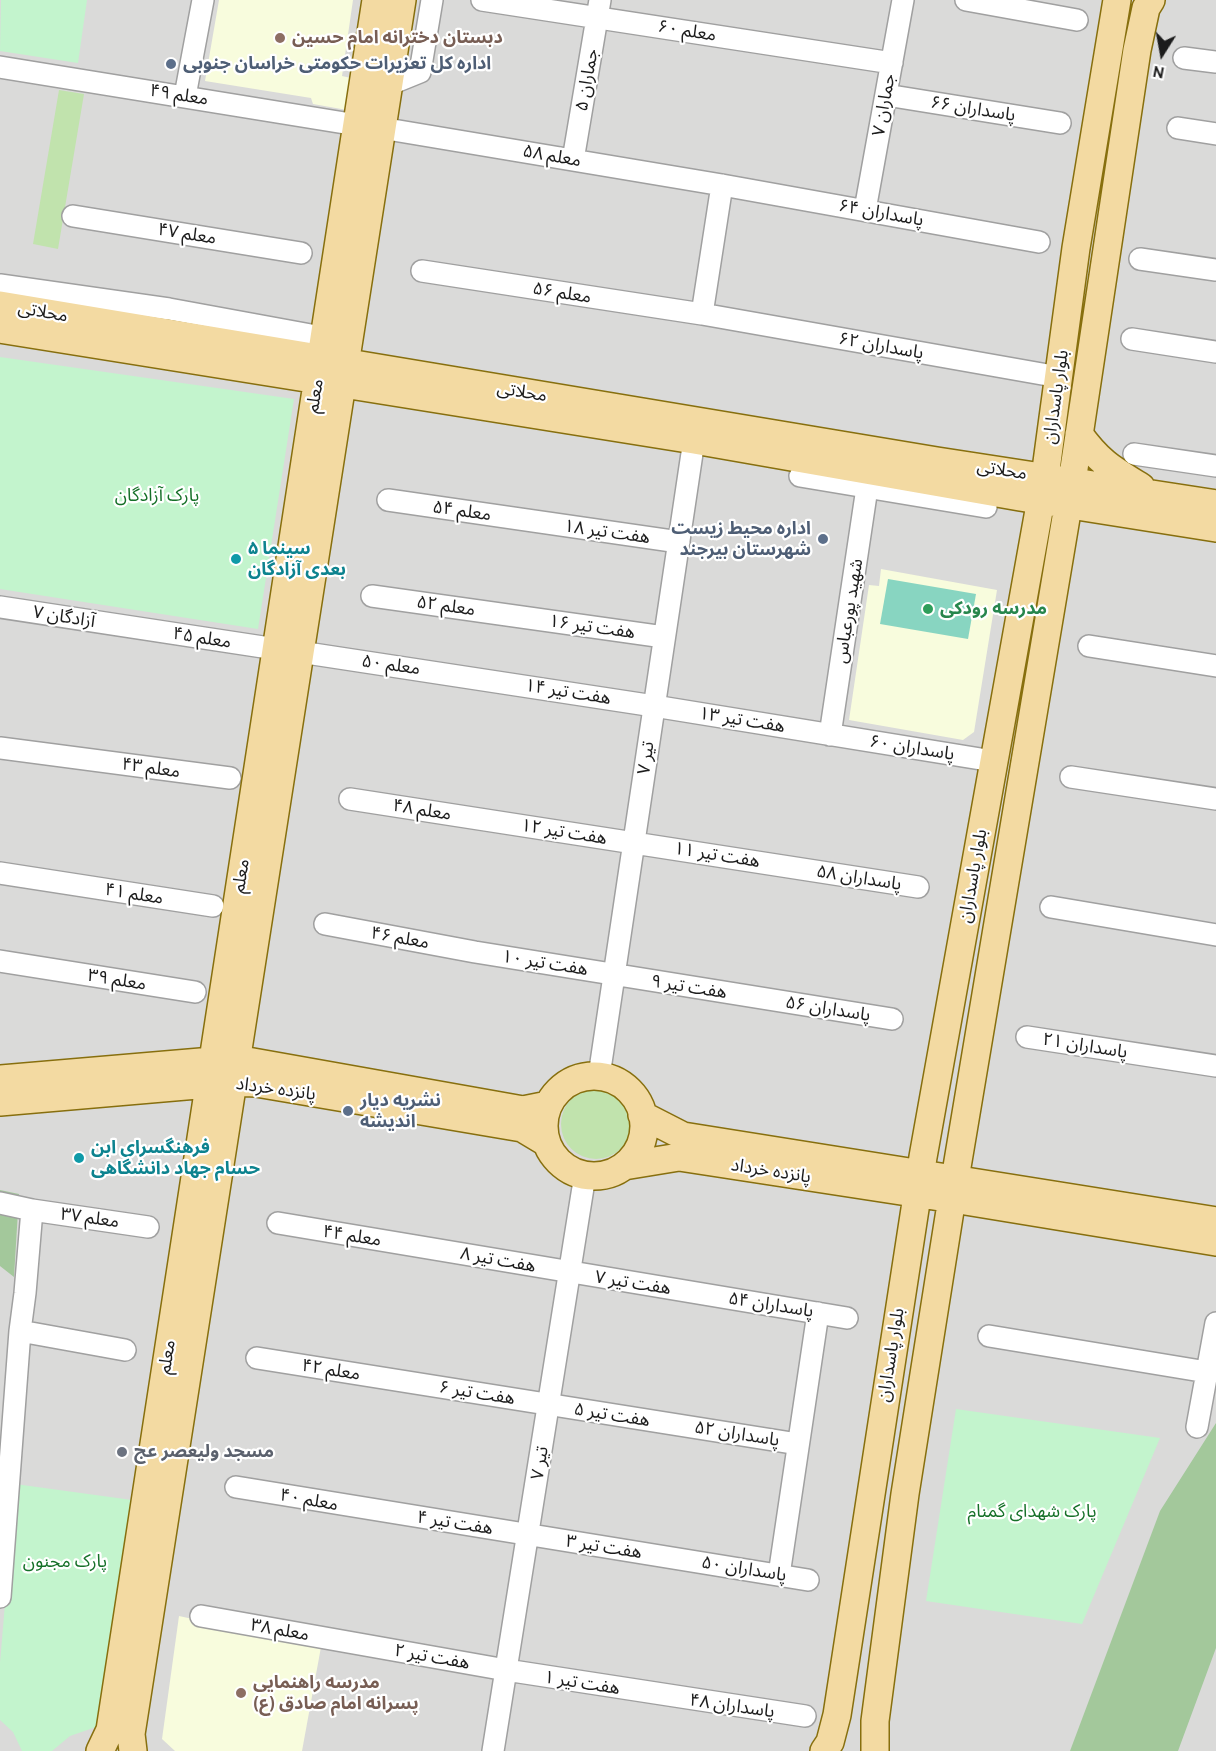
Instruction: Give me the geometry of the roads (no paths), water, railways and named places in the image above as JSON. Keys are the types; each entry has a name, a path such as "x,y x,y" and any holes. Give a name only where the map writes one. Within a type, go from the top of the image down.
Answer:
{"main road":[{"name":"معلم","path":"133,1751 131,1734 223,1071 369,126 376,0"},
{"name":"معلم","path":"369,126 388,85 402,0"},
{"name":"بلوار پاسداران","path":"824,1751 830,1742 837,1716 919,1184 1042,489 1077,237 1117,0"},
{"name":"بلوار پاسداران","path":"875,1751 875,1721 905,1494 1070,493 1137,50 1146,8 1151,0"},
{"name":"محلاتی","path":"0,304 333,360 1042,489"},
{"name":"محلاتی","path":"0,329 333,360 694,440 1042,489"},
{"path":"1079,434 1094,455 1107,466 1152,494"},
{"path":"1042,489 1070,493 1216,528"},
{"path":"1070,493 1152,494 1216,504"},
{"name":"معلم","path":"100,1751 110,1730 223,1071"},
{"name":"پانزده خرداد","path":"0,1079 223,1071 523,1110 548,1105"},
{"name":"پانزده خرداد","path":"0,1102 223,1071 256,1083 522,1128 547,1143"},
{"path":"599,1076 623,1085 633,1095 642,1115 644,1131 634,1156 624,1166 599,1175 585,1175 573,1171 553,1155 544,1130 548,1105 563,1086 580,1078 599,1076"},
{"name":"پانزده خرداد","path":"642,1115 683,1136 919,1184"},
{"name":"پانزده خرداد","path":"624,1166 679,1157 919,1184"},
{"path":"919,1184 1216,1221"},
{"path":"954,1189 1216,1242"}],"street":[{"path":"185,96 203,0"},
{"path":"388,85 420,72 432,0"},
{"name":"معلم ۶۰","path":"482,0 599,8 892,63"},
{"name":"جماران ۷","path":"865,210 903,0"},
{"path":"966,0 1077,20"},
{"name":"جماران ۵","path":"573,160 599,8"},
{"path":"1184,58 1216,62"},
{"name":"معلم ۴۹","path":"0,67 369,126"},
{"name":"پاسداران ۶۶","path":"886,95 1060,123"},
{"name":"معلم ۵۸","path":"369,126 722,185"},
{"path":"1178,128 1216,134"},
{"path":"702,314 722,185"},
{"name":"پاسداران ۶۴","path":"722,185 1039,242"},
{"name":"معلم ۴۷","path":"73,216 301,253"},
{"path":"1140,259 1216,270"},
{"name":"معلم ۵۶","path":"422,271 702,314"},
{"path":"0,285 169,309 333,360"},
{"name":"پاسداران ۶۲","path":"702,314 1059,377"},
{"path":"1132,339 1216,352"},
{"name":"۷ تیر","path":"599,1076 694,440"},
{"path":"1134,454 1216,466"},
{"path":"800,476 986,507"},
{"name":"شهید پورعباس","path":"830,735 867,488"},
{"name":"معلم ۵۴","path":"388,500 536,522"},
{"name":"هفت تیر ۱۸","path":"536,522 679,542"},
{"name":"معلم ۵۲","path":"372,596 519,616"},
{"name":"آزادگان ۷","path":"0,607 128,626"},
{"name":"هفت تیر ۱۶","path":"519,616 664,637"},
{"name":"معلم ۴۵","path":"128,626 288,650"},
{"path":"1089,646 1210,665"},
{"name":"معلم ۵۰","path":"288,650 483,679"},
{"name":"هفت تیر ۱۴","path":"483,679 654,706"},
{"name":"هفت تیر ۱۳","path":"654,706 830,735"},
{"name":"پاسداران ۶۰","path":"830,735 993,761"},
{"name":"معلم ۴۳","path":"0,748 230,778"},
{"path":"1071,777 1216,799"},
{"name":"معلم ۴۸","path":"350,799 494,821"},
{"name":"هفت تیر ۱۲","path":"494,821 634,843"},
{"name":"هفت تیر ۱۱","path":"634,843 800,868"},
{"name":"پاسداران ۵۸","path":"800,868 918,887"},
{"name":"معلم ۴۱","path":"0,873 213,906"},
{"path":"1051,907 1216,935"},
{"name":"معلم ۴۶","path":"325,924 475,952"},
{"name":"هفت تیر ۱۰","path":"475,952 614,975"},
{"name":"معلم ۳۹","path":"0,961 195,992"},
{"name":"هفت تیر ۹","path":"614,975 764,999"},
{"name":"پاسداران ۵۶","path":"764,999 892,1019"},
{"name":"پاسداران ۲۱","path":"1027,1038 1216,1066"},
{"name":"۷ تیر","path":"493,1751 585,1175"},
{"name":"معلم ۳۷","path":"0,1203 148,1227"},
{"path":"0,1598 5,1472 32,1210"},
{"name":"معلم ۴۴","path":"278,1224 426,1248"},
{"name":"هفت تیر ۸","path":"426,1248 570,1273"},
{"name":"هفت تیر ۷","path":"570,1273 696,1293"},
{"name":"پاسداران ۵۴","path":"696,1293 847,1318"},
{"path":"779,1575 818,1313"},
{"path":"1197,1427 1216,1323"},
{"path":"20,1330 125,1350"},
{"path":"988,1336 1207,1372"},
{"name":"معلم ۴۲","path":"257,1358 405,1382"},
{"name":"هفت تیر ۶","path":"405,1382 549,1405"},
{"name":"هفت تیر ۵","path":"549,1405 676,1425"},
{"name":"پاسداران ۵۲","path":"676,1425 798,1444"},
{"name":"معلم ۴۰","path":"236,1487 382,1512"},
{"name":"هفت تیر ۴","path":"382,1512 529,1535"},
{"name":"هفت تیر ۳","path":"529,1535 679,1559"},
{"name":"پاسداران ۵۰","path":"679,1559 808,1580"},
{"name":"معلم ۳۸","path":"201,1616 358,1644"},
{"name":"هفت تیر ۲","path":"358,1644 506,1670"},
{"name":"هفت تیر ۱","path":"506,1670 658,1695"},
{"name":"پاسداران ۴۸","path":"658,1695 805,1716"}],"place":[{"name":"دبستان دخترانه امام حسین","path":"280,38"},
{"name":"اداره کل تعزیرات حکومتی خراسان جنوبی","path":"171,64"},
{"name":"اداره محیط زیست شهرستان بیرجند","path":"823,539"},
{"name":"سینما ۵ بعدی آزادگان","path":"236,559"},
{"name":"مدرسه رودکی","path":"928,609"},
{"name":"نشریه دیار اندیشه","path":"348,1111"},
{"name":"فرهنگسرای ابن حسام جهاد دانشگاهی","path":"79,1158"},
{"name":"مسجد ولیعصر عج","path":"122,1452"},
{"name":"مدرسه راهنمایی پسرانه امام صادق (ع)","path":"241,1693"}],"park label":[{"name":"پارک آزادگان","path":"157,496"},
{"name":"پارک شهدای گمنام","path":"1032,1512"},
{"name":"پارک مجنون","path":"65,1562"}]}
